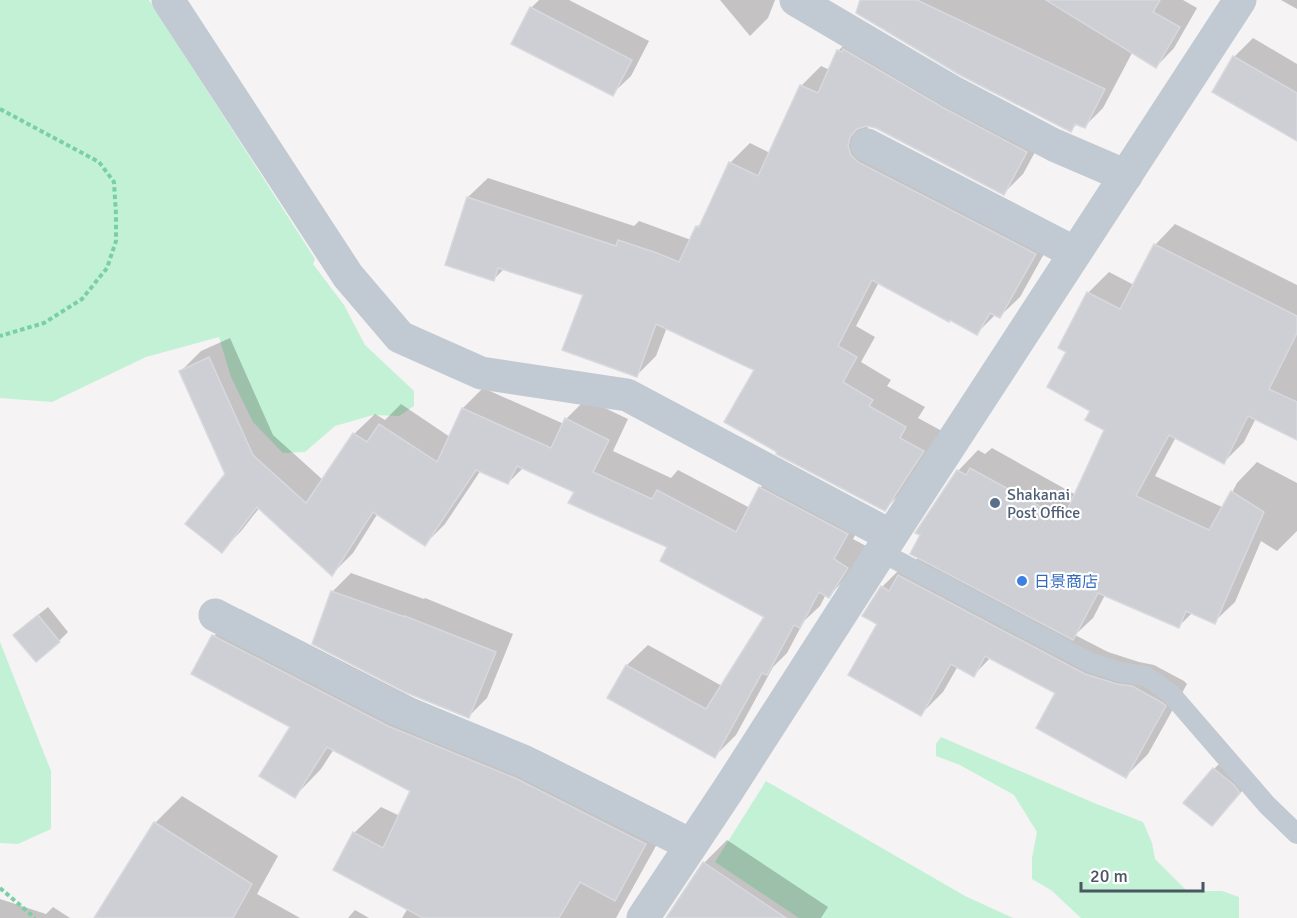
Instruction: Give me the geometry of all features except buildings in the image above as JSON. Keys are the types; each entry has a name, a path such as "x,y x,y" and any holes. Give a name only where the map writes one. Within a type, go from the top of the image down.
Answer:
{"street":[{"path":"168,0 348,276 400,337 481,373 627,396 886,544"},
{"path":"796,0 951,91 1054,145 1126,176"},
{"path":"643,918 1240,0"},
{"path":"867,145 1075,253"},
{"path":"215,615 397,709 524,761 691,845"}],"lane":[{"path":"886,544 1091,663 1120,672 1146,676 1171,694 1267,806 1297,834"}],"path":[{"path":"0,109 99,162 114,182 116,215 116,241 107,268 82,299 44,323 0,336"},
{"path":"0,888 35,918"}],"green space":[{"path":"0,0 149,0 315,259 313,264 344,305 365,345 414,391 414,406 399,416 373,415 335,426 305,452 283,453 253,422 231,377 219,337 146,357 52,402 0,398"},
{"path":"0,642 51,771 51,829 18,844 0,843"},
{"path":"941,737 1143,822 1152,843 1155,859 1187,891 1222,891 1239,897 1239,918 1081,918 1051,890 1032,879 1032,858 1037,832 1014,795 960,765 936,756 936,744"},
{"path":"766,781 965,896 1013,918 799,918 715,862"}],"place":[{"name":"Shakanai Post Office","path":"995,503"},
{"name":"日景商店","path":"1022,581"}]}
